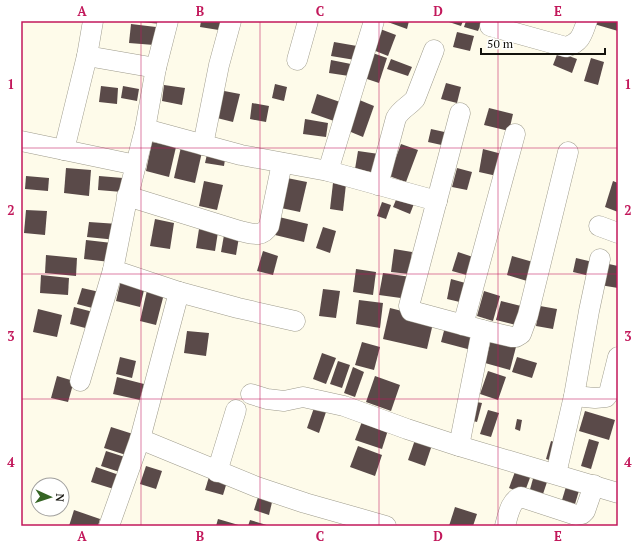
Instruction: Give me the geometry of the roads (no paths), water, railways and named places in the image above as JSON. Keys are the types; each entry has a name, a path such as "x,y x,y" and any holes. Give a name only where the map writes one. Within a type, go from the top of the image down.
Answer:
{"street":[{"path":"64,150 93,21"},
{"path":"80,381 113,270 127,196 145,129 156,68 168,21"},
{"path":"203,145 216,78 231,21"},
{"path":"297,60 308,21"},
{"path":"328,171 374,21"},
{"path":"490,26 566,47 579,40 587,21"},
{"path":"378,185 396,118 402,110 412,103 415,98 434,50"},
{"path":"86,56 156,68"},
{"path":"460,113 409,309 415,312 512,337 516,337 521,334 528,315 568,152"},
{"path":"145,129 241,155 328,171 437,201"},
{"path":"459,446 473,327 515,134"},
{"path":"21,141 136,165"},
{"path":"127,196 240,231 261,234 266,232 269,226 282,163"},
{"path":"599,226 618,233"},
{"path":"556,474 574,396 589,311 600,260"},
{"path":"113,270 179,292 238,308 295,321"},
{"path":"109,526 140,439 179,292"},
{"path":"574,396 595,398 606,397 609,393 618,357"},
{"path":"251,394 267,399 284,401 303,397 344,406 459,446 618,493"},
{"path":"217,472 236,410"},
{"path":"140,439 217,472 305,503 386,526"},
{"path":"506,526 514,502 517,498 576,515 581,520 594,486"}]}
